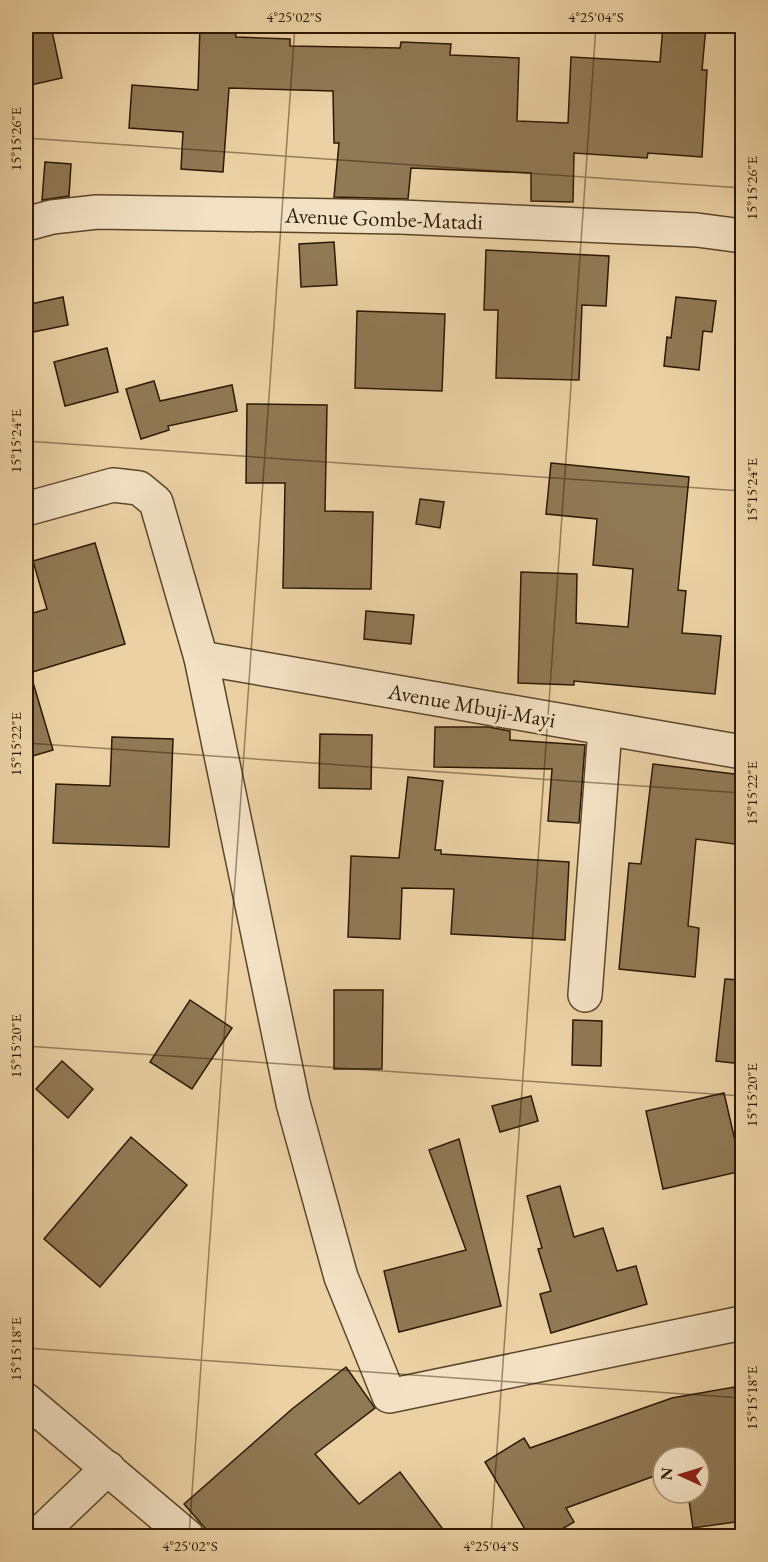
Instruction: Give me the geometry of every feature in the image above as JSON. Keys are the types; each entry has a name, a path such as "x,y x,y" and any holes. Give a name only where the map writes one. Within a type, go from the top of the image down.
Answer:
{"street":[{"name":"Avenue Gombe-Matadi","path":"26,224 52,217 97,212 377,216 697,230 742,236"},
{"path":"26,509 113,485 139,488 156,502 201,658 293,1103 341,1277 389,1395 742,1323"},
{"name":"Avenue Mbuji-Mayi","path":"201,658 742,752"},
{"path":"585,995 605,729"},
{"path":"26,1400 187,1536"},
{"path":"37,1536 108,1468"}],"building":[{"path":"26,26 51,26 62,78 26,86"},
{"path":"200,26 235,26 236,37 290,39 290,46 400,48 401,42 451,44 450,55 519,58 517,121 568,123 571,57 660,62 663,26 706,26 702,70 707,70 702,157 648,153 647,158 574,153 573,202 531,201 531,173 411,168 408,199 334,197 339,143 334,143 333,91 229,88 223,172 181,169 183,132 129,128 132,85 198,90"},
{"path":"45,162 71,164 69,196 42,200"},
{"path":"334,242 337,285 301,287 299,244"},
{"path":"486,250 609,256 606,306 582,305 579,380 496,378 498,310 484,310"},
{"path":"63,297 68,325 28,333 26,305"},
{"path":"676,297 716,301 712,332 703,331 699,370 664,366 667,337 671,338"},
{"path":"357,311 445,314 442,391 355,388"},
{"path":"107,348 118,392 65,406 54,362"},
{"path":"154,381 160,401 232,385 237,411 168,426 169,430 141,439 126,389"},
{"path":"247,404 327,405 325,511 373,512 371,589 283,588 285,483 246,483"},
{"path":"551,463 689,477 678,590 686,591 682,633 721,636 715,694 574,681 574,685 518,683 521,572 577,574 576,623 628,627 633,569 593,565 597,519 546,514"},
{"path":"420,499 444,502 440,528 416,524"},
{"path":"95,543 125,644 26,674 26,615 47,609 33,561"},
{"path":"366,611 414,615 411,644 364,639"},
{"path":"32,679 53,750 26,758 26,680"},
{"path":"435,727 488,727 510,731 510,740 585,745 579,823 548,821 552,769 434,767"},
{"path":"320,734 372,735 371,789 319,788"},
{"path":"112,737 173,739 169,847 53,843 56,784 110,786"},
{"path":"653,764 742,775 742,845 696,839 688,926 699,928 695,977 619,969 629,863 641,864"},
{"path":"408,777 443,781 435,850 441,850 441,854 569,862 565,940 451,934 454,889 402,888 400,939 348,937 351,856 399,858"},
{"path":"725,979 742,980 742,1064 716,1061"},
{"path":"334,990 383,990 382,1069 334,1069"},
{"path":"190,1000 232,1028 192,1089 150,1062"},
{"path":"573,1020 602,1021 601,1066 572,1065"},
{"path":"62,1061 93,1089 68,1118 36,1089"},
{"path":"724,1093 742,1171 663,1189 646,1111"},
{"path":"531,1096 538,1121 500,1132 492,1106"},
{"path":"131,1137 187,1185 100,1287 44,1239"},
{"path":"459,1139 501,1306 399,1332 384,1271 466,1250 429,1150"},
{"path":"560,1186 574,1237 603,1228 617,1271 636,1266 647,1304 551,1333 540,1294 551,1291 538,1249 542,1248 527,1196"},
{"path":"346,1367 375,1408 315,1454 359,1504 400,1472 448,1536 212,1536 184,1504 292,1409"},
{"path":"734,1387 742,1435 742,1521 693,1528 690,1505 711,1505 711,1445 651,1445 651,1477 566,1508 574,1522 550,1536 529,1536 485,1462 524,1438 530,1448 672,1398"}]}
